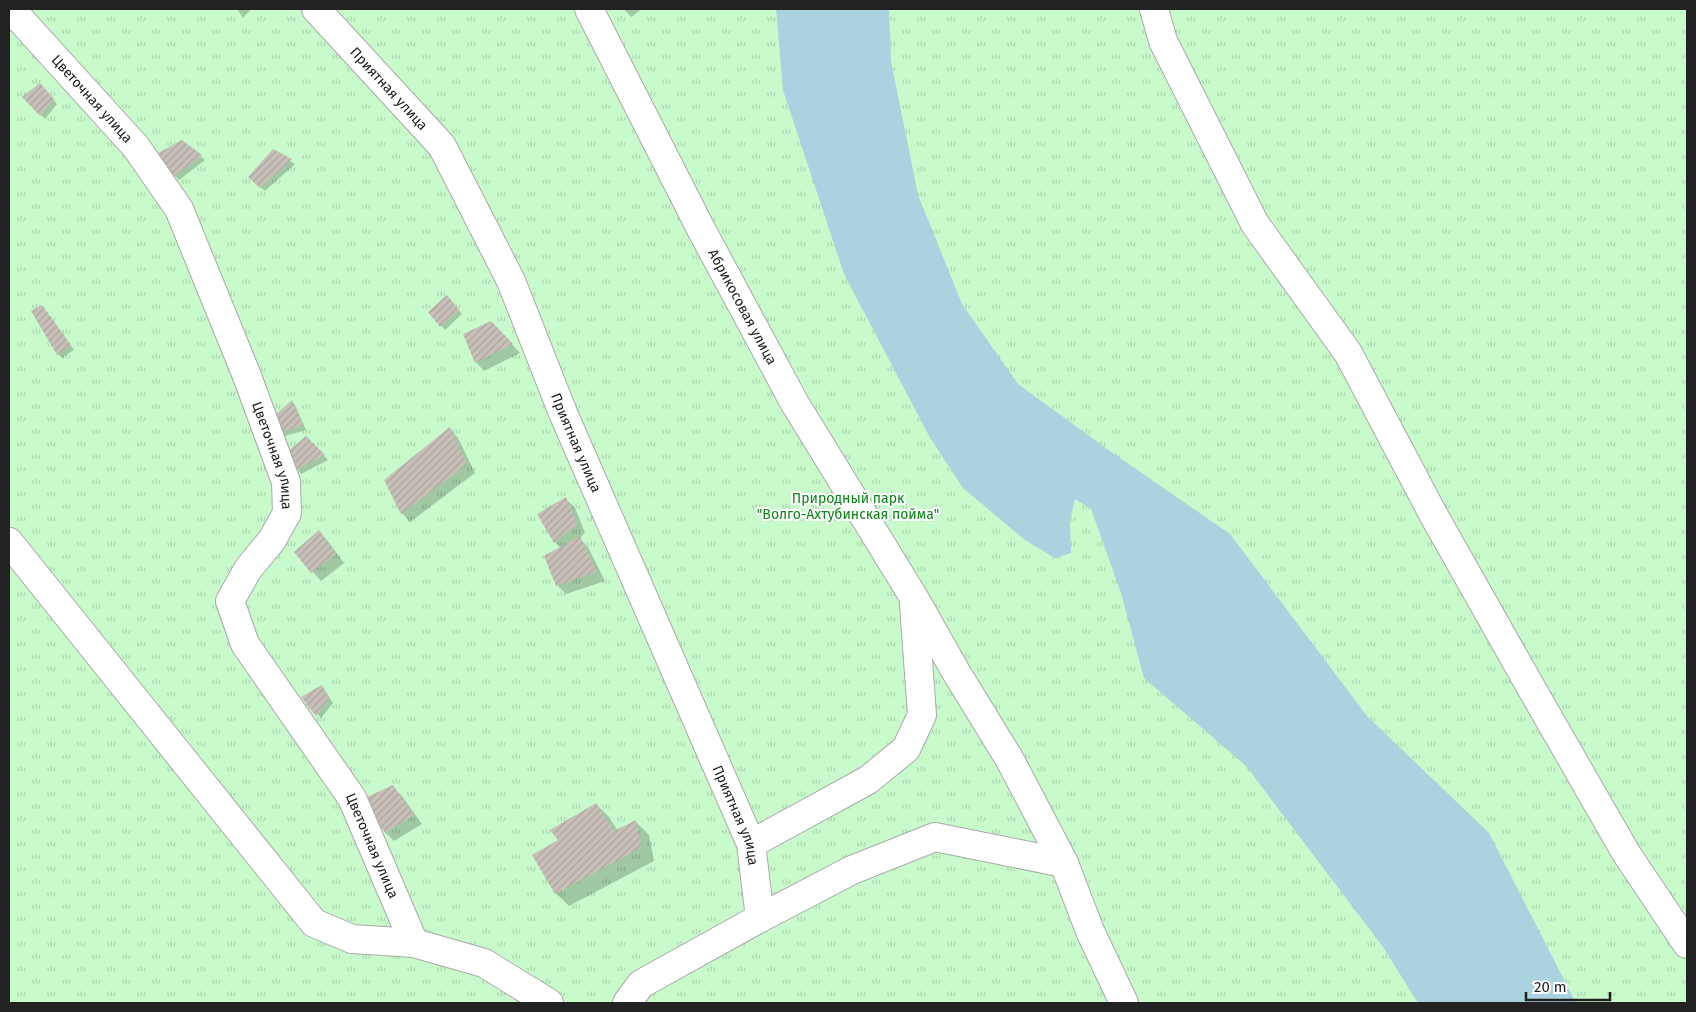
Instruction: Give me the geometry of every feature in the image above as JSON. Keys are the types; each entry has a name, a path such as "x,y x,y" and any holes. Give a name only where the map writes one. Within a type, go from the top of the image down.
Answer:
{"street":[{"name":"Цветочная улица","path":"11,9 136,147 179,209 247,376 286,482 287,512 272,540 248,569 230,601 245,644 352,798 414,943"},
{"name":"Приятная улица","path":"316,9 442,146 511,281 562,413 751,844 760,918"},
{"path":"1154,9 1163,41 1255,224 1348,353 1433,514 1542,708 1626,853 1687,944"},
{"name":"Абрикосовая улица","path":"593,10 700,229 794,402 913,596 956,672 1010,760 1064,863 1090,930 1124,1003"},
{"path":"9,542 314,923 352,939 414,943 484,963 549,1003"},
{"path":"751,844 868,780 906,750 922,714 913,596"},
{"path":"627,1003 641,984 760,918 852,870 935,837 1064,863"}],"green space":[{"name":"Природный парк \"Волго-Ахтубинская пойма\"","path":"9,9 1687,9 1687,1003 9,1003"}],"water":[{"path":"776,9 889,9 891,61 918,195 962,304 1018,384 1110,451 1230,534 1367,716 1489,833 1576,1003 1418,1003 1383,947 1246,766 1144,678 1121,593 1091,509 1075,499 1070,520 1071,553 1055,558 1025,540 963,488 929,436 844,274 783,90"}],"building":[{"path":"40,83 54,99 40,116 22,97"},
{"path":"182,140 202,155 174,177 155,155"},
{"path":"273,149 292,159 260,188 248,177"},
{"path":"447,295 459,310 440,327 428,312"},
{"path":"42,305 71,345 57,355 31,311"},
{"path":"491,321 513,344 475,363 463,334"},
{"path":"292,400 303,426 280,432 272,418"},
{"path":"450,427 467,464 401,514 384,480"},
{"path":"306,436 325,455 296,470 286,453"},
{"path":"566,497 577,524 554,543 537,514"},
{"path":"319,530 336,554 311,573 294,552"},
{"path":"580,536 597,572 556,586 544,556"},
{"path":"322,685 329,698 316,716 301,697"},
{"path":"393,785 414,815 385,833 361,800"},
{"path":"596,803 614,831 636,820 641,848 555,894 532,855 558,840 550,830"}]}
